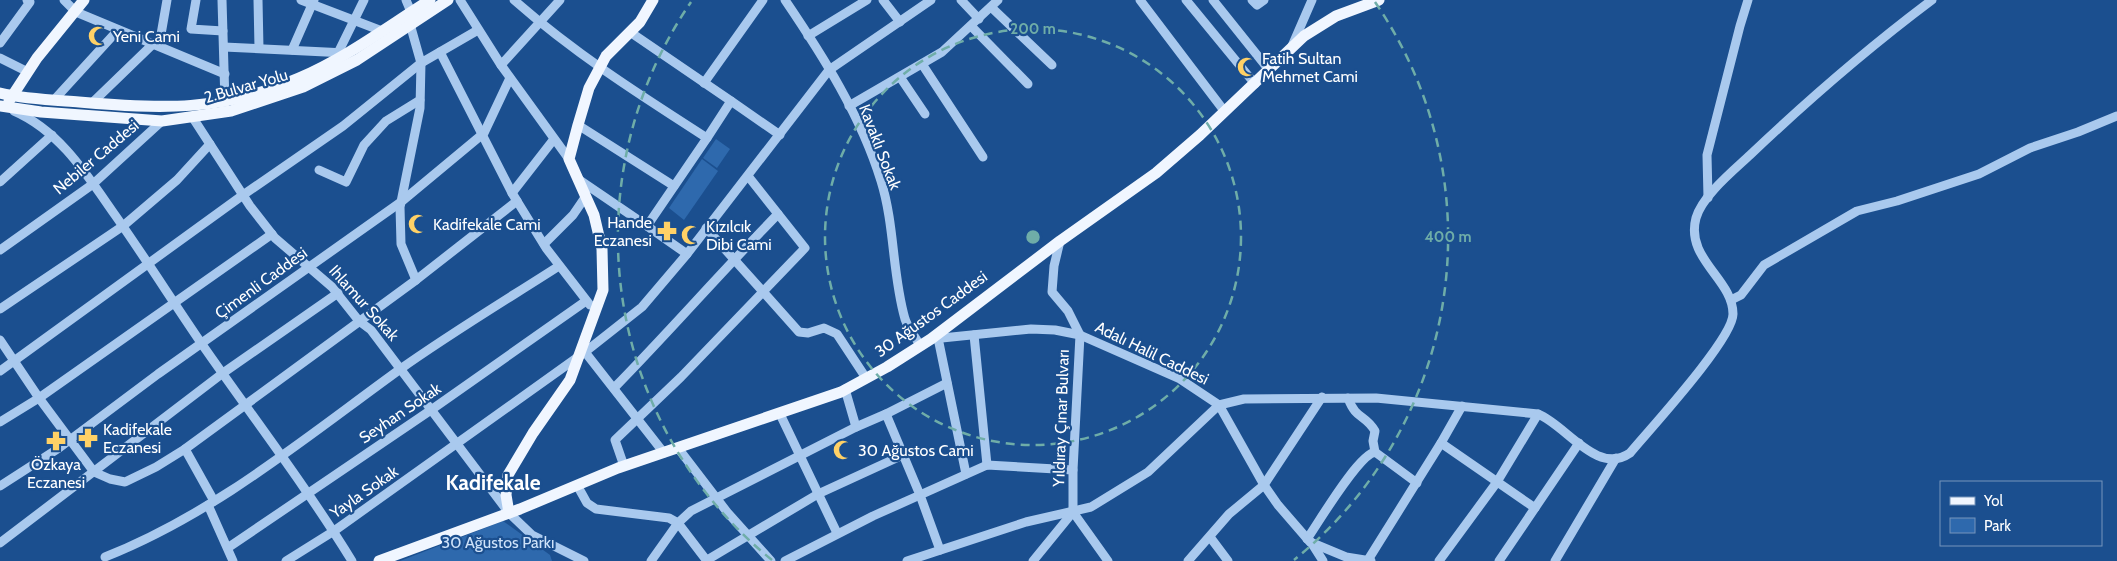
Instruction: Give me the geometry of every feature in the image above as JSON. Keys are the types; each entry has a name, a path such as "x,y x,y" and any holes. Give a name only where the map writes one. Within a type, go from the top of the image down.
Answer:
{"main road":[{"path":"2,109 13,96 37,58 84,0"},
{"name":"2.Bulvar Yolu","path":"0,93 54,100 178,108 225,102 299,78 382,31 430,0"},
{"name":"2.Bulvar Yolu","path":"2,109 162,121 231,111 303,87 357,60 448,0"},
{"path":"509,513 506,495 508,475 532,433 570,380 594,310 603,290 602,249 594,215 569,159 578,125 589,88 606,56 640,22 653,0"},
{"name":"30 Ağustos Caddesi","path":"379,561 509,513 624,466 780,414 845,390 934,338 1060,241 1156,173 1225,112 1304,36 1355,4 1379,0"}],"street":[{"path":"0,43 30,2 28,0"},
{"path":"64,0 76,12 224,74"},
{"path":"92,103 156,45 168,0"},
{"path":"196,0 191,29 223,31"},
{"path":"222,0 225,102"},
{"path":"258,0 259,48"},
{"path":"301,0 313,2 382,31"},
{"path":"224,47 342,53 354,20 364,0"},
{"path":"406,0 411,12 410,24 421,62 420,100 401,202 401,244 416,280"},
{"path":"460,0 501,65 569,159"},
{"path":"514,0 600,68 707,138"},
{"path":"501,65 560,0"},
{"path":"704,83 763,0"},
{"name":"Kavaklı Sokak","path":"785,0 830,70 849,106 881,180 891,222 898,283 906,321 920,346"},
{"path":"808,36 867,0"},
{"path":"883,0 900,22"},
{"name":"Yayla Sokak","path":"286,561 334,531 576,361 642,307 687,254 830,70 931,0"},
{"path":"961,0 979,19"},
{"path":"1140,0 1225,112"},
{"path":"1186,0 1255,84"},
{"path":"1213,0 1269,70"},
{"path":"1252,0 1257,5 1264,0"},
{"path":"1291,49 1312,0"},
{"path":"1708,198 1707,155 1748,0"},
{"path":"907,561 1026,522 1091,507 1148,472 1219,405 1244,399 1348,398 1462,406 1538,414 1551,419 1579,444 1607,458 1622,458 1630,453 1711,355 1726,333 1733,315 1731,300 1702,257 1694,238 1696,218 1702,205 1732,172 1796,111 1879,40 1932,0"},
{"path":"292,50 313,2"},
{"path":"849,106 942,52 994,3 1052,65"},
{"path":"971,26 1028,84"},
{"path":"54,100 118,30"},
{"path":"0,371 243,195 343,126 421,62 478,30"},
{"path":"630,32 780,135"},
{"path":"440,52 515,197 558,266 594,310"},
{"path":"0,58 28,72"},
{"path":"922,64 983,157"},
{"path":"900,77 924,114"},
{"name":"Çimenli Caddesi","path":"0,486 70,439 401,202 484,134 510,78"},
{"path":"319,170 346,182 364,145 386,121 420,100"},
{"path":"648,226 731,101"},
{"path":"2,109 29,118 52,135 78,162 202,344 308,492 352,561"},
{"path":"1731,300 1741,295 1764,264 1857,211 1979,174 2030,148 2078,132 2117,116"},
{"name":"Ihlamur Sokak","path":"193,118 243,195 272,234 338,293 359,321 371,330 509,513 532,535 581,561"},
{"name":"Nebiler Caddesi","path":"0,250 93,184 162,121"},
{"path":"578,125 674,186"},
{"path":"0,182 52,135"},
{"path":"0,340 39,398 94,472 110,479 126,482 156,467 185,449 416,280 515,197 554,139"},
{"path":"0,309 123,226 177,180 210,144"},
{"path":"624,466 615,440 638,419 805,248 748,176"},
{"path":"578,178 687,254"},
{"path":"544,244 573,215 586,196"},
{"path":"614,388 670,331 733,259 778,214"},
{"path":"706,228 799,332 808,333 824,328 837,334 866,378"},
{"path":"0,422 39,398 272,234"},
{"name":"Yıldıray Çınar Bulvarı","path":"1060,241 1054,266 1052,292 1068,311 1080,334 1073,470 1073,512"},
{"path":"105,557 128,548 211,503 324,427 400,369 558,266"},
{"path":"0,544 223,373 338,293"},
{"name":"Seyhan Sokak","path":"229,547 431,410 586,301"},
{"name":"Adalı Halil Caddesi","path":"934,338 1031,329 1080,334 1180,379 1219,405 1264,485 1309,540 1337,553 1369,561"},
{"path":"974,334 987,465"},
{"path":"934,338 947,383 966,474"},
{"path":"585,352 664,452"},
{"path":"650,561 678,523 691,511 947,383"},
{"path":"845,390 856,427"},
{"path":"1188,561 1229,514 1264,485 1322,397"},
{"path":"1348,398 1353,412 1370,422 1375,431 1373,441 1375,452 1417,482"},
{"path":"1369,561 1462,406"},
{"path":"780,414 837,533"},
{"path":"886,414 920,495 940,550"},
{"path":"1439,561 1497,482 1538,414"},
{"path":"1441,443 1535,508"},
{"path":"1499,561 1579,444"},
{"path":"678,448 716,497 771,561"},
{"path":"185,449 211,503 233,561"},
{"path":"1337,553 1324,561 1309,540 1357,465 1369,453 1375,452"},
{"path":"577,485 587,503 596,509 669,518 678,523 707,560 818,494 903,454"},
{"path":"1555,561 1616,458"},
{"path":"784,561 837,533 987,465 1073,470"},
{"path":"1034,561 1073,512"},
{"path":"1073,512 1108,561"},
{"path":"1210,536 1228,561"}],"green space":[{"path":"716,139 730,149 717,168 703,158"},
{"path":"702,159 718,171 684,220 669,208"},
{"name":"30 Ağustos Parkı","path":"503,521 550,555 552,561 400,561"}],"place":[{"name":"Yeni Cami","path":"98,36"},
{"name":"Fatih Sultan Mehmet Cami","path":"1247,67"},
{"name":"Kadifekale Cami","path":"418,224"},
{"name":"Hande Eczanesi","path":"667,231"},
{"name":"Kızılcık Dibi Cami","path":"691,235"},
{"name":"Kadifekale Eczanesi","path":"88,438"},
{"name":"Özkaya Eczanesi","path":"56,441"},
{"name":"30 Ağustos Cami","path":"843,450"}],"district":[{"name":"Kadifekale","path":"493,482"}]}
